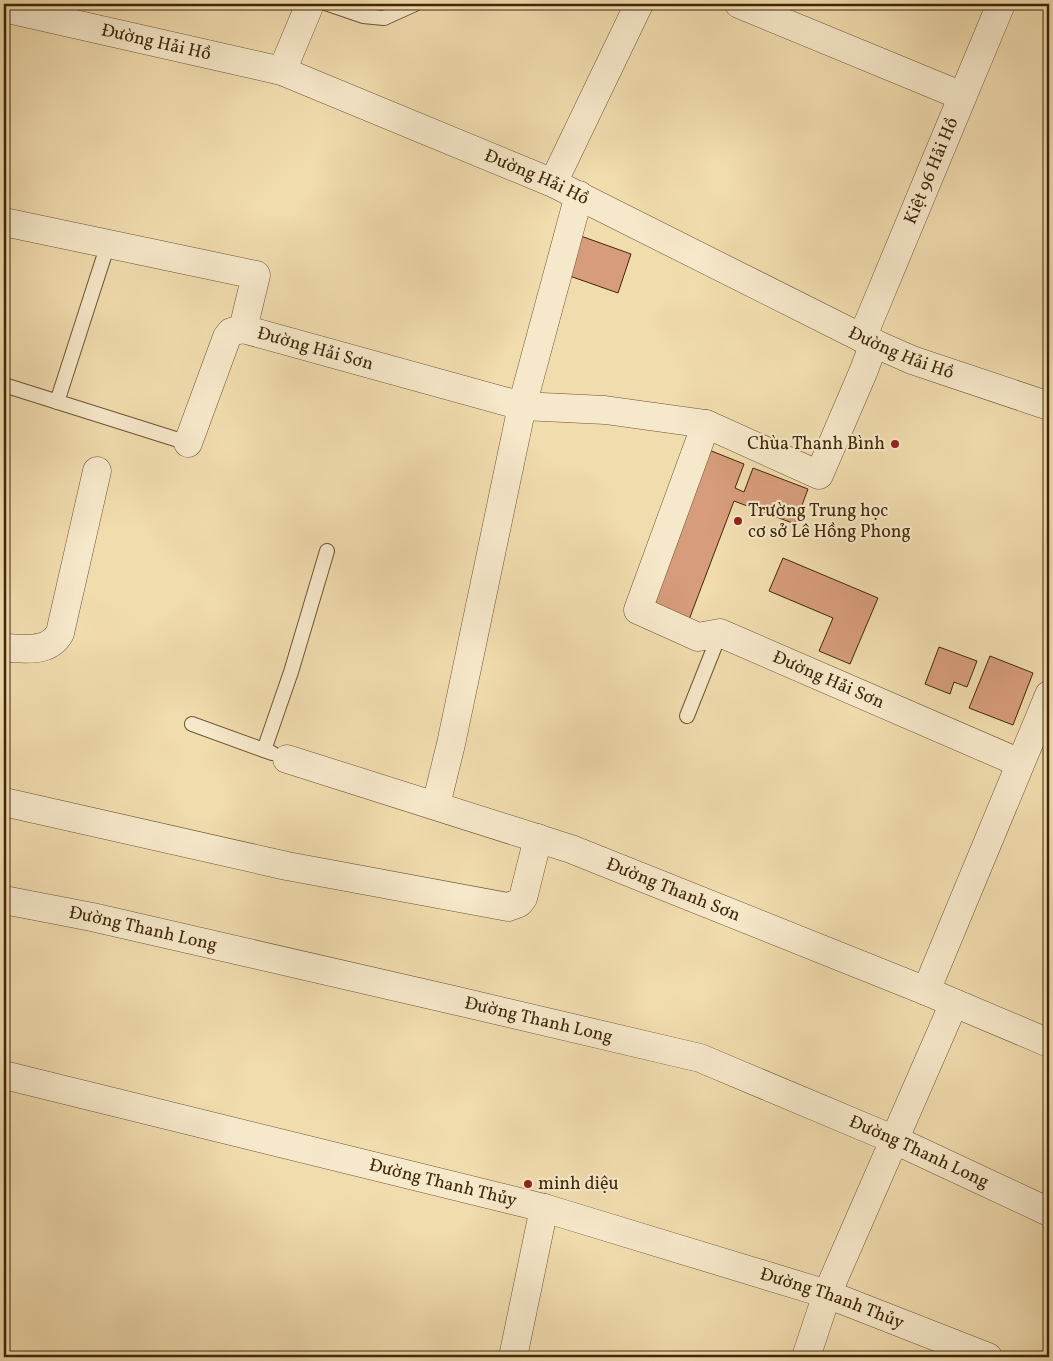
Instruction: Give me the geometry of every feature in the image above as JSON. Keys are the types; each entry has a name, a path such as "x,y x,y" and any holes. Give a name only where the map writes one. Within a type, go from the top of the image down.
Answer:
{"street":[{"path":"282,70 310,4"},
{"path":"553,183 639,4"},
{"path":"739,4 780,12 962,96"},
{"name":"Kiệt 96 Hải Hồ","path":"706,424 819,475 864,370 868,341 962,96 1001,4"},
{"name":"Đường Hải Hồ","path":"4,8 282,70 579,195 868,341 912,360 1049,406"},
{"path":"436,805 451,744 522,406 579,195"},
{"name":"Đường Hải Sơn","path":"4,222 256,275 243,329 522,406 605,410 706,424"},
{"path":"188,443 227,337 231,332 243,329"},
{"path":"706,424 638,610 698,637 720,633"},
{"path":"4,648 39,648 48,646 56,641 60,633 97,471"},
{"name":"Đường Hải Sơn","path":"720,633 1020,763"},
{"path":"926,991 1049,696"},
{"name":"Đường Thanh Sơn","path":"275,754 571,849 926,991 1049,1043"},
{"path":"4,802 287,866 508,906 520,903 523,898 538,838"},
{"name":"Đường Thanh Long","path":"4,900 92,917 700,1058 895,1140 1049,1212"},
{"path":"806,1357 827,1294 954,1003"},
{"name":"Đường Thanh Thủy","path":"4,1075 544,1208 827,1294 988,1357"},
{"path":"513,1357 544,1208"}],"lane":[{"path":"328,4 363,16 384,18 415,4"},
{"path":"57,402 108,244"},
{"path":"4,385 188,443"},
{"path":"192,724 275,754 291,672 327,551"},
{"path":"687,716 720,633"}],"building":[{"path":"578,235 631,254 618,293 564,274"},
{"path":"704,448 744,464 735,488 744,492 753,468 808,489 795,524 734,501 687,625 643,608"},
{"path":"783,558 878,598 850,664 819,651 833,618 769,591"},
{"path":"939,647 977,661 967,687 954,682 950,694 925,684"},
{"path":"990,656 1033,673 1013,725 969,708"}],"place":[{"name":"Chùa Thanh Bình","path":"895,444"},
{"name":"Trường Trung học cơ sở Lê Hồng Phong","path":"738,521"},
{"name":"minh diệu","path":"528,1184"}]}
